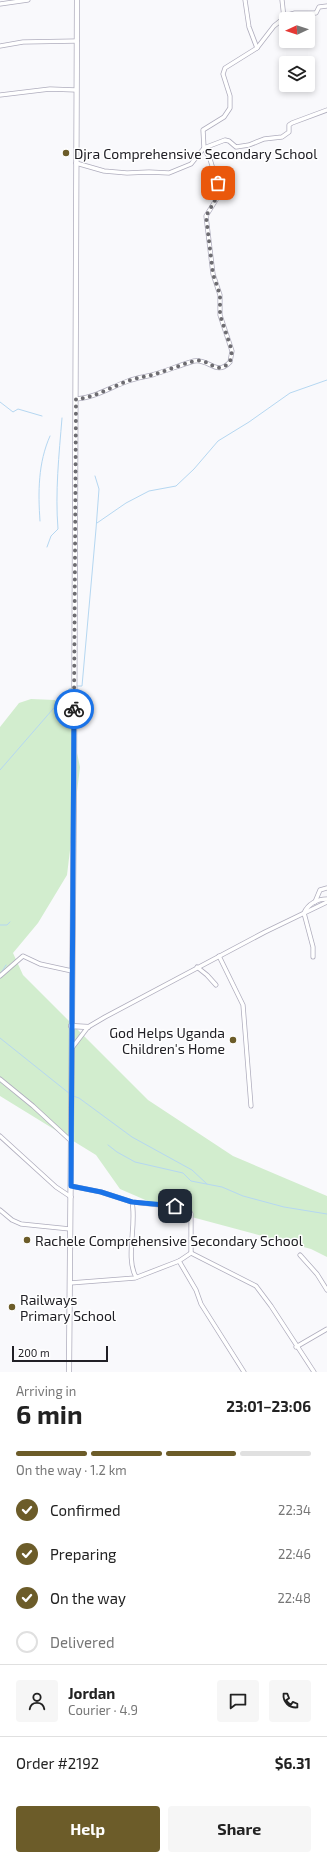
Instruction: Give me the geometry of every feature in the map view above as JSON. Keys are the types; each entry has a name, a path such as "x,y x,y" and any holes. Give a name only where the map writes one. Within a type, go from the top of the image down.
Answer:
{"main road":[{"path":"69,1372 72,1095 71,1026 76,399 77,0"},
{"path":"71,1026 88,1027"}],"street":[{"path":"0,4 28,0"},
{"path":"245,0 250,30 257,48"},
{"path":"282,0 283,12"},
{"path":"315,13 319,7 327,6"},
{"path":"76,399 88,397 130,380 194,361 202,360 217,368 225,366 230,362 232,351 220,315 220,295 213,274 206,216 217,198 219,189 210,158 204,148 203,130 224,117 230,108 230,96 223,74 224,70 257,48 274,26 279,22"},
{"path":"0,46 23,42 77,41"},
{"path":"0,96 40,90 76,90"},
{"path":"76,163 104,171 127,173 155,172 167,174 191,164 204,148 225,140 232,142 236,147 240,147 264,139 282,137 288,132 289,125 292,123 327,110"},
{"path":"315,902 320,890 327,888"},
{"path":"314,957 313,947 304,913 307,907 315,902 327,901"},
{"path":"71,1048 88,1027 197,967 327,901"},
{"path":"0,976 23,956 40,964 72,971"},
{"path":"219,956 243,1005 251,1106"},
{"path":"197,967 216,985"},
{"path":"0,1079 33,1106 71,1141"},
{"path":"0,1136 56,1187 71,1197"},
{"path":"71,1186 101,1192 132,1202 188,1208 191,1214 190,1253"},
{"path":"132,1202 132,1268 136,1277"},
{"path":"0,1210 12,1220 21,1224 70,1229"},
{"path":"70,1284 136,1277 179,1261 190,1253"},
{"path":"190,1253 256,1286 271,1306 296,1347 314,1372"},
{"path":"300,1255 317,1274 327,1290"},
{"path":"179,1261 196,1290 201,1304 244,1372"},
{"path":"296,1347 327,1329"}],"green space":[{"path":"31,699 55,700 72,729 80,767 67,875 38,923 13,953 23,975 148,1100 233,1156 327,1196 327,1257 311,1249 173,1212 120,1189 96,1155 0,1096 0,727 19,703"}],"waterway":[{"path":"97,523 126,503 149,491 176,486 194,469 218,441 249,422 290,393 327,380"},
{"path":"0,402 13,412 18,409 42,416"},
{"path":"47,547 51,536 58,529 57,487 62,418"},
{"path":"40,521 39,499 41,467 50,436"},
{"path":"77,686 82,686 96,529 99,489 95,476"},
{"path":"0,770 69,689 72,688"},
{"path":"0,925 7,925 10,922"},
{"path":"1,973 6,965"},
{"path":"0,1038 70,1094"},
{"path":"73,1096 79,1098 132,1137 192,1170 207,1184"},
{"path":"108,1145 135,1162 183,1173 191,1181 222,1187 243,1196 284,1207 327,1214"}],"way so far":[{"path":"74,709 76,399 83,399 130,380 194,361 202,360 217,368 221,368 230,362 232,358 232,351 219,311 220,292 213,274 206,216 206,213 217,198 219,192 218,183"}],"place":[{"name":"Djra Comprehensive Secondary School","path":"66,153"},
{"name":"God Helps Uganda Children's Home","path":"233,1040"},
{"name":"Rachele Comprehensive Secondary School","path":"27,1240"},
{"name":"Railways Primary School","path":"12,1307"}],"route":[{"path":"74,709 71,1186 101,1192 132,1202 175,1206"}]}
